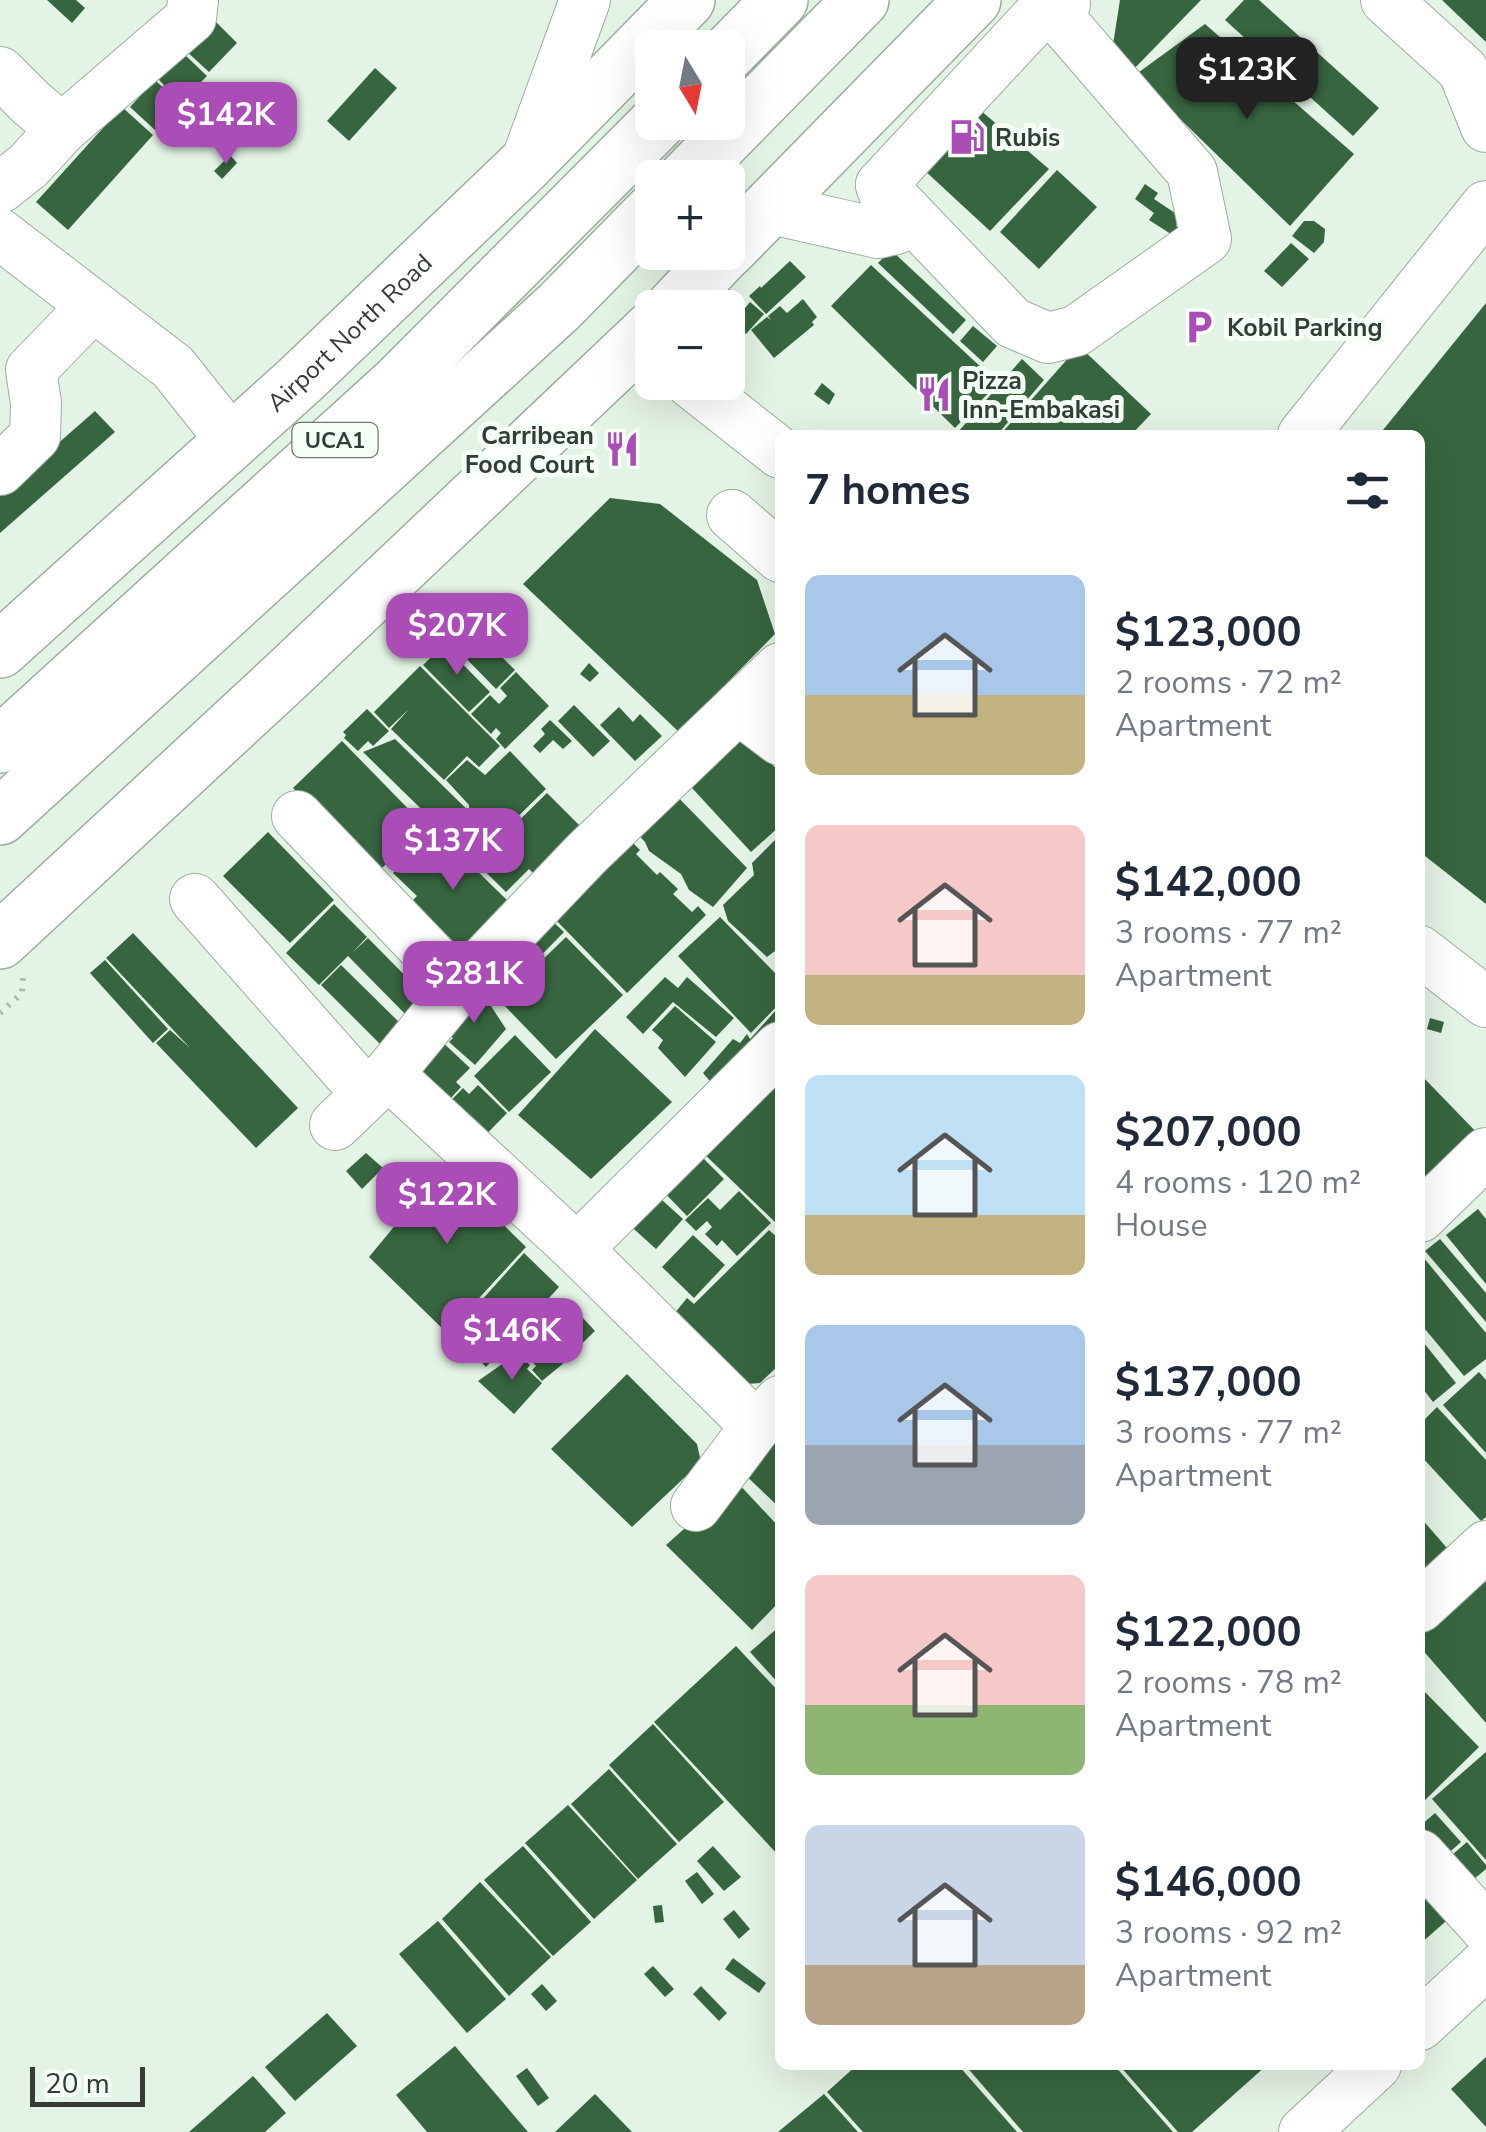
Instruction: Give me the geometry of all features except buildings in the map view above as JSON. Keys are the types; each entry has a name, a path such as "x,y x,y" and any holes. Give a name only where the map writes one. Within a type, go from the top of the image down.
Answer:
{"main road":[{"name":"Airport North Road","path":"0,650 299,381 525,165 688,0"},
{"path":"745,36 780,0"},
{"path":"704,160 861,0"},
{"path":"745,231 973,0"},
{"path":"525,165 596,136 635,111"},
{"name":"UCA1","path":"0,745 399,382 640,140"},
{"name":"UCA1","path":"0,817 560,306 635,229"},
{"path":"692,290 709,270"},
{"path":"0,941 635,351"}],"street":[{"path":"0,188 191,18 193,0"},
{"path":"525,165 585,0"},
{"path":"1386,0 1464,70 1486,126"},
{"path":"1056,2 1192,172 1206,239 1076,331 1048,338 1013,323 881,185 1056,2"},
{"path":"0,72 62,129"},
{"path":"767,208 878,233 896,229 881,185"},
{"path":"1307,430 1486,206"},
{"path":"0,234 173,367 232,441"},
{"path":"0,470 35,436 36,403 30,370 93,306"},
{"path":"713,400 775,449"},
{"path":"732,515 775,554"},
{"path":"363,1097 460,986 630,809 775,673"},
{"path":"739,709 775,736"},
{"path":"298,816 460,986"},
{"path":"196,899 363,1097 577,1248 768,1414 696,1506"},
{"path":"1425,954 1486,1002"},
{"path":"577,1248 775,1052"},
{"path":"1425,1212 1486,1153"},
{"path":"1425,1601 1486,1546"},
{"path":"1425,1861 1486,1928"},
{"path":"1425,2020 1486,1964"},
{"path":"1304,2132 1371,2070"}],"path":[{"path":"0,1013 22,993"}],"place":[{"name":"Rubis","path":"967,137"},
{"name":"Kobil Parking","path":"1199,327"},
{"name":"Pizza Inn-Embakasi","path":"934,394"},
{"name":"Carribean Food Court","path":"622,449"}]}
